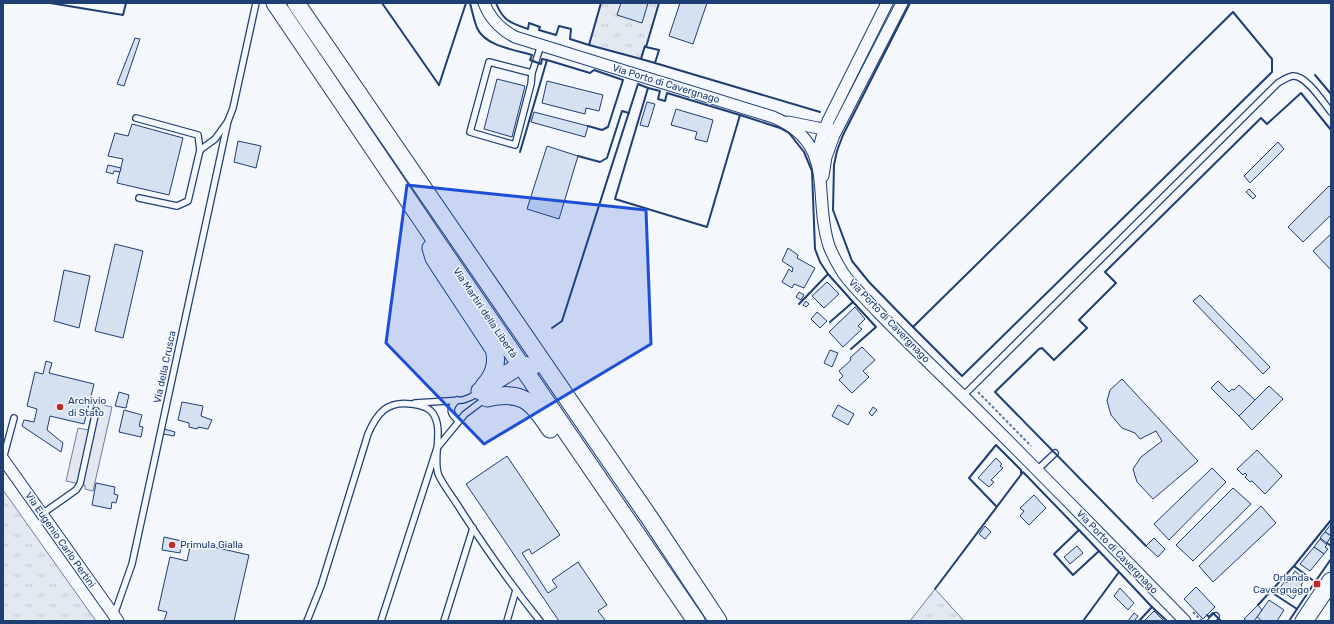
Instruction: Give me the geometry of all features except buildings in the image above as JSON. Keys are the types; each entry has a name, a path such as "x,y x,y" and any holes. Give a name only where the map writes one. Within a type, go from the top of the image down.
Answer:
{"main road":[{"name":"Via Martiri della Libertà","path":"275,3 422,221 524,367 626,520 696,621"},
{"name":"Via Martiri della Libertà","path":"296,3 718,621"},
{"path":"422,221 434,258 494,349 496,356 494,368 483,395"},
{"path":"451,230 454,245 522,348 526,357 524,367"},
{"path":"483,395 524,367 532,367 539,372 597,456 646,514"},
{"path":"483,395 510,395 524,399 531,404 541,415 585,478 626,520"},
{"path":"1304,621 1331,581"},
{"name":"Via Martiri della Libertà","path":"702,596 722,621"}],"street":[{"name":"Via Porto di Cavergnago","path":"484,3 492,18 505,31 515,37 758,112 783,121 798,131 804,137 816,160 821,175 825,222 829,246 844,274 894,329 963,396 1185,621"},
{"path":"816,160 825,129 887,3"},
{"path":"822,187 826,157 834,135 902,3"},
{"path":"783,121 825,129 832,128 841,122"},
{"name":"Via Eugenio Carlo Pertini","path":"3,459 116,618"}],"lane":[{"path":"200,150 215,139 228,121 233,108 256,3"},
{"path":"532,73 489,62 470,132 515,145 531,84 532,73 541,45"},
{"path":"963,396 1278,83 1285,78 1293,76 1300,78 1307,83 1331,112"},
{"path":"136,118 198,135 200,150 188,201 177,206 139,198"},
{"name":"Via della Crusca","path":"116,618 132,564 228,121"},
{"path":"307,621 321,586 368,434 374,420 393,405 429,401 463,400 483,395"},
{"path":"381,621 437,448 483,395"},
{"path":"457,400 452,405 451,410 453,416 459,421"},
{"path":"405,404 423,406 434,415 438,436 438,475 516,590 540,621"},
{"path":"42,514 76,490 80,484 96,411"},
{"path":"3,459 14,418"},
{"path":"1037,471 1055,453"},
{"path":"444,621 473,528"},
{"path":"507,621 516,590"},
{"path":"1211,621 1216,616"}],"highlighted area":[{"path":"407,185 646,210 651,344 484,444 386,343"}],"green space":[{"path":"601,3 659,3 641,59 589,45"},
{"path":"3,490 96,621 3,621"},
{"path":"935,589 964,621 910,621"}],"shaded area":[{"path":"890,3 898,3 846,106 841,97"},
{"path":"94,403 112,407 93,491 85,489 85,485 66,481 78,428 88,430"}],"wall":[{"path":"50,3 123,15 126,3"},
{"path":"382,3 439,85"},
{"path":"439,85 466,3"},
{"path":"470,3 477,28 487,39 509,49 532,55 530,60 541,64 542,59 547,60"},
{"path":"496,3 505,18 512,23 528,29 529,23 540,27 539,30 556,35 559,26 571,29 570,39 589,45 601,3"},
{"path":"659,3 646,47 659,50 655,63 820,112"},
{"path":"910,3 843,135 837,151 834,165 833,210 852,261 869,282 913,327"},
{"path":"1233,12 1272,59 1272,72 962,376 913,327 1233,12"},
{"path":"589,45 641,59"},
{"path":"646,47 645,46 641,59 655,63"},
{"path":"520,152 547,60 590,73 594,70 623,80 608,127 602,130 588,126"},
{"path":"1315,75 1331,94"},
{"path":"552,328 562,321 638,84 648,88"},
{"path":"648,88 660,91 658,99 665,101 667,93 740,115 707,227 615,199 648,88"},
{"path":"1146,546 995,392 1039,349 1042,348 1054,360 1087,328 1079,320 1116,283 1105,272 1261,118 1267,124 1301,93 1331,130"},
{"path":"578,156 600,162 607,158 622,111 629,113"},
{"path":"740,115 780,128 789,133 804,152 812,171 815,249 820,262 828,274"},
{"path":"799,304 828,274 853,302"},
{"path":"830,322 853,302 876,327 851,349"},
{"path":"996,506 969,478 996,445 1021,470 1021,473"},
{"path":"935,589 1023,472 1079,530"},
{"path":"1258,605 1294,566 1331,520"},
{"path":"1079,530 1099,551 1073,575 1054,554 1079,530"},
{"path":"1327,543 1331,546"},
{"path":"1099,551 1119,572"},
{"path":"1294,566 1315,582 1331,559"},
{"path":"1083,621 1119,572 1152,607"},
{"path":"1271,592 1297,609 1315,582"},
{"path":"1139,621 1152,607 1167,621"},
{"path":"1289,621 1297,609"},
{"path":"1207,615 1209,617 1213,613 1221,621"}],"place":[{"name":"Archivio di Stato","path":"60,407"},
{"name":"Primula Gialla","path":"172,545"},
{"name":"Orlanda Cavergnago","path":"1317,584"}]}
